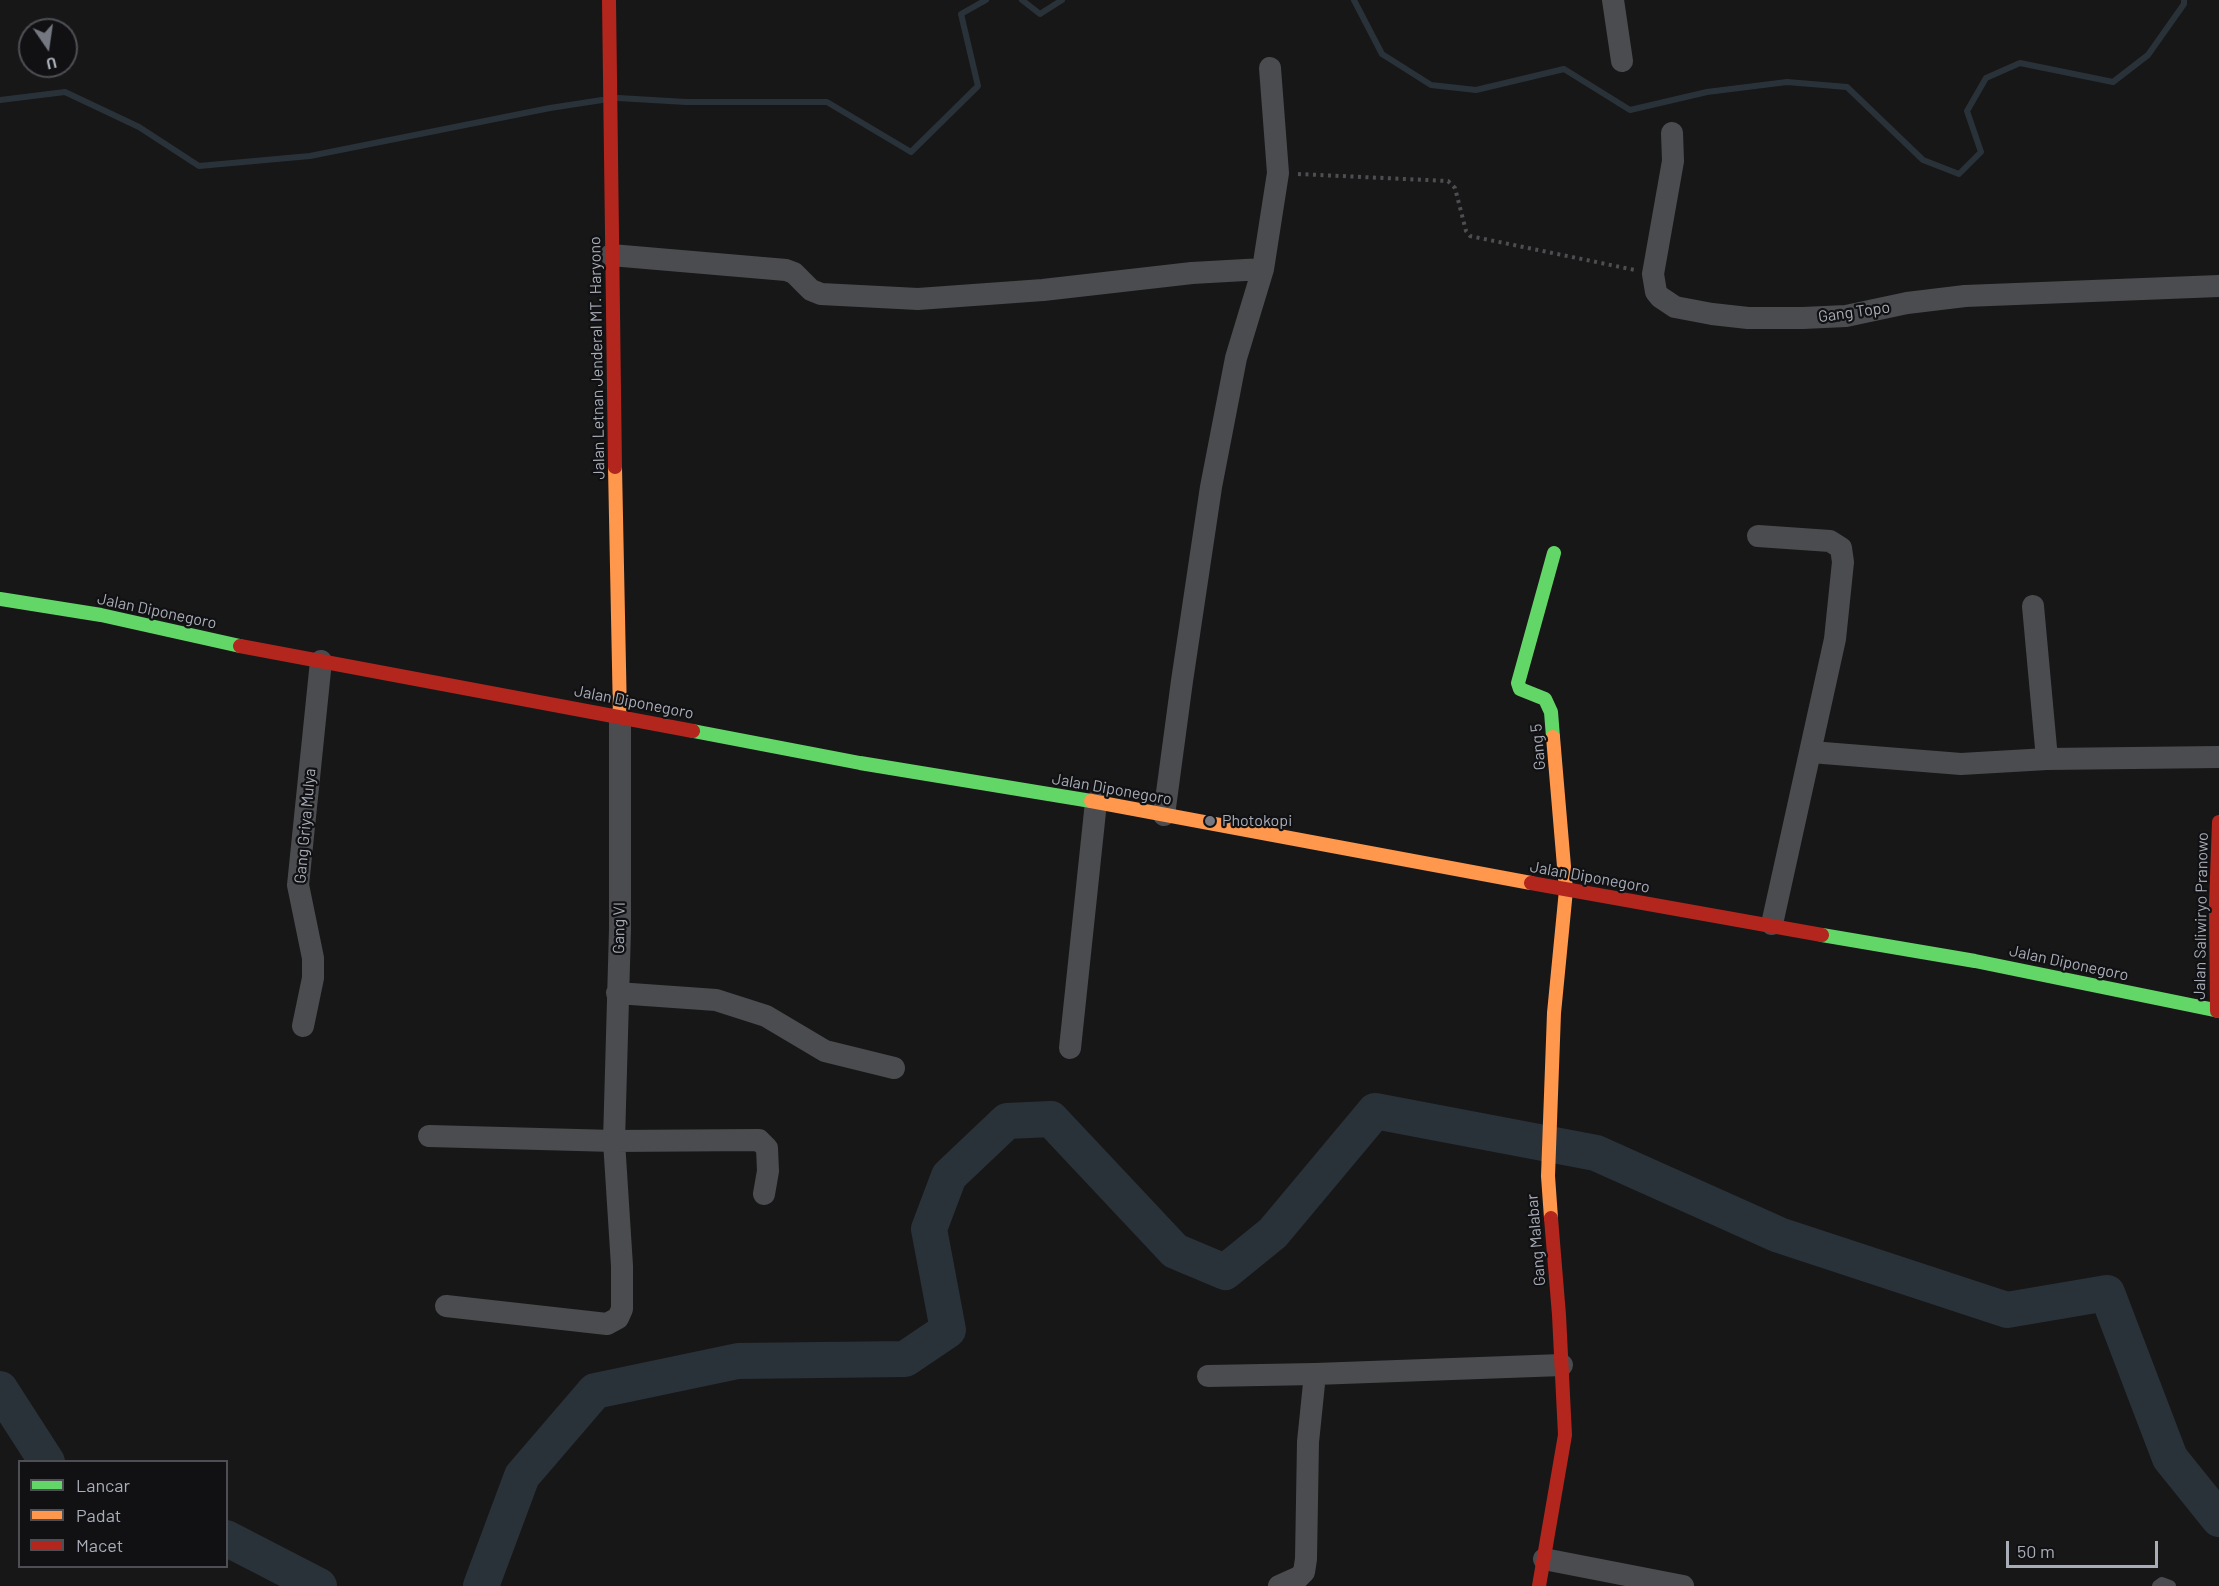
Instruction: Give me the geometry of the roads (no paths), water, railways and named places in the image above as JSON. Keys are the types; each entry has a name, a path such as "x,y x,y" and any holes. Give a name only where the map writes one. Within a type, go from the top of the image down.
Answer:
{"main road":[{"name":"Jalan Letnan Jenderal MT. Haryono","path":"609,0 608,73 611,124 611,255 620,716"},
{"name":"Gang 5","path":"1554,553 1518,683 1520,689 1545,699 1551,712 1566,890"},
{"name":"Jalan Diponegoro","path":"0,599 101,615 321,661 860,763 1096,802 1566,890 1975,961 2218,1011"},
{"name":"Jalan Saliwiryo Pranowo","path":"2218,1011 2216,905 2219,822"},
{"name":"Gang Malabar","path":"1539,1586 1565,1435 1548,1176 1554,1013 1566,890"}],"street":[{"path":"1613,0 1622,61"},
{"path":"1164,815 1211,487 1236,358 1263,269 1278,173 1270,68"},
{"name":"Gang Topo","path":"1672,133 1673,161 1653,274 1656,291 1667,304 1712,314 1748,318 1846,316 1907,303 1965,296 2219,286"},
{"path":"611,255 786,270 800,276 811,290 822,294 918,299 1043,290 1192,273 1263,269"},
{"path":"1758,536 1830,542 1841,548 1843,562 1835,639 1772,924"},
{"path":"2033,606 2047,759"},
{"name":"Gang Griya Mulya","path":"303,1026 313,978 313,958 298,885 321,661"},
{"name":"Gang VI","path":"446,1306 607,1324 618,1318 622,1309 622,1266 614,1141 620,929 620,716"},
{"path":"1811,752 1961,764 2047,759 2219,757"},
{"path":"1070,1048 1096,802"},
{"path":"617,993 716,1000 766,1016 825,1051 894,1068"},
{"path":"429,1136 614,1141 759,1140 767,1148 768,1171 764,1194"},
{"path":"1208,1376 1562,1365"},
{"path":"1279,1586 1299,1577 1304,1572 1308,1442 1315,1374"},
{"path":"1544,1559 1683,1586"}],"lane":[{"path":"2158,1586 2162,1584 2170,1586"}],"waterway":[{"path":"618,98 686,102 827,102 911,152 978,86 961,14 986,0"},
{"path":"1022,0 1040,14 1062,0"},
{"path":"1354,0 1382,54 1431,85 1476,90 1564,69 1630,110 1707,92 1787,82 1847,87 1923,160 1959,174 1981,152 1967,111 1986,78 2020,63 2113,82 2148,55 2184,4 2184,0"},
{"path":"0,100 65,92 139,127 199,166 310,156 550,108 602,100"},
{"path":"481,1586 522,1476 595,1391 738,1361 905,1359 948,1330 929,1229 949,1176 1007,1121 1051,1119 1175,1251 1225,1272 1273,1233 1375,1111 1596,1153 1779,1235 2007,1310 2107,1293 2170,1458 2219,1519"},
{"path":"0,1389 46,1460"},
{"path":"228,1539 319,1586"}],"place":[{"name":"Photokopi","path":"1210,821"}]}
